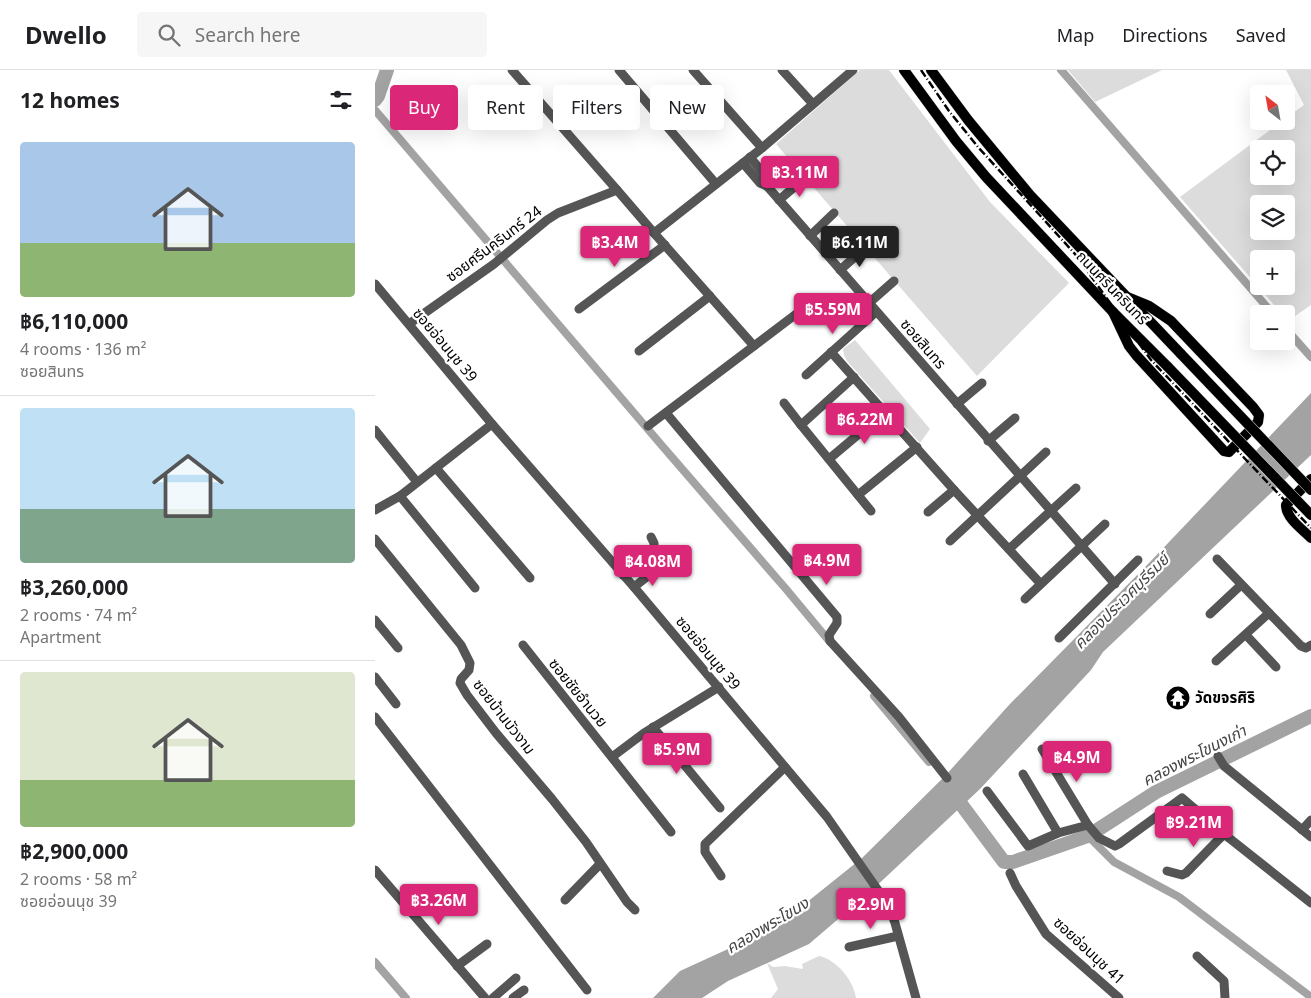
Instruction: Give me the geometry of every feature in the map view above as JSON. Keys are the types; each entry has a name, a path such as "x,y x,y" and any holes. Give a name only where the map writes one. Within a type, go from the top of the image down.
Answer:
{"main road":[{"name":"ถนนศรีนครินทร์","path":"904,70 955,141 986,177 1113,312 1311,516"},
{"name":"ถนนศรีนครินทร์","path":"931,70 968,120 1030,196 1311,490"},
{"path":"1113,312 1129,346 1225,451 1229,452 1258,422 1259,415 1171,321 1149,306 1127,297"},
{"path":"1311,479 1286,505 1286,508 1290,516 1311,538"}],"street":[{"path":"512,70 754,346"},
{"path":"619,70 716,184"},
{"path":"693,70 762,148"},
{"path":"782,70 813,104"},
{"path":"654,233 762,148 853,70"},
{"name":"ซอยสินทร","path":"746,160 766,177 767,186 839,270 1115,584"},
{"path":"779,200 805,178"},
{"name":"ซอยศรีนครินทร์ 24","path":"409,324 494,264 547,220 617,190"},
{"path":"810,236 835,213"},
{"path":"579,309 665,245"},
{"path":"839,270 865,248"},
{"path":"869,303 894,281"},
{"name":"ซอยอ่อนนุช 39","path":"375,284 493,424 634,586 827,817 889,906 916,998"},
{"path":"639,351 710,296"},
{"path":"648,426 812,302 819,299 824,300 831,302 841,309"},
{"path":"807,375 876,312"},
{"path":"831,352 1040,584"},
{"path":"801,425 854,378"},
{"path":"957,404 982,383"},
{"path":"784,403 871,511"},
{"path":"829,459 885,412"},
{"path":"666,413 837,617 837,623 829,635 830,641 899,717 947,778"},
{"path":"989,440 1015,418"},
{"path":"375,510 400,496 493,424"},
{"path":"375,430 417,482"},
{"path":"858,495 917,447"},
{"path":"950,541 979,516 1045,452"},
{"path":"436,468 530,578"},
{"path":"1009,549 1076,488"},
{"path":"928,512 954,490"},
{"path":"400,496 475,588"},
{"path":"1025,599 1105,524"},
{"path":"623,575 654,551 654,543 651,537"},
{"name":"ซอยบ้านบัวงาม","path":"375,538 461,645 468,657 470,666 460,683 467,695 496,733 552,799 627,902 635,910"},
{"path":"1059,638 1138,560"},
{"path":"1217,560 1301,646 1305,648 1311,645"},
{"path":"634,586 658,568"},
{"path":"1210,614 1241,585"},
{"path":"1215,661 1269,613"},
{"path":"375,620 398,648"},
{"path":"1246,635 1276,667"},
{"name":"ซอยชัยอำนวย","path":"523,645 671,832"},
{"path":"375,677 396,704"},
{"path":"612,757 653,727 719,687"},
{"path":"375,717 587,990"},
{"path":"653,727 720,808"},
{"path":"1042,749 1093,831 1115,846 1182,798 1311,903"},
{"path":"1220,761 1311,837"},
{"path":"721,876 705,852 705,844 785,767"},
{"path":"1023,774 1058,833"},
{"path":"987,791 1028,846 1058,833 1093,831"},
{"path":"1302,830 1311,820"},
{"path":"1167,871 1183,875 1224,834"},
{"path":"565,900 600,864"},
{"path":"375,870 485,998"},
{"name":"ซอยอ่อนนุช 41","path":"1010,873 1019,892 1046,934 1119,998"},
{"path":"849,947 898,936"},
{"path":"457,966 487,944"},
{"path":"1197,956 1224,982 1225,998"},
{"path":"493,998 516,978"},
{"path":"513,998 524,990"}],"shaded area":[{"path":"860,70 889,70 990,202 1069,283 977,376 776,144"},
{"path":"1068,70 1162,70 1095,102"},
{"path":"1286,70 1311,70 1311,305 1295,316 1295,305 1274,305 1265,295 1295,295 1295,250 1250,250 1250,277 1180,197 1250,145 1250,185 1295,185 1295,140 1256,140 1270,130 1295,130 1295,112 1304,105"},
{"path":"855,340 930,429 920,443 847,361 843,349"},
{"path":"819,956 832,961 838,966 852,985 856,998 771,998 778,989 767,963 773,967 785,966 803,969 802,964"}],"water":[{"name":"คลองประเวศบุรีรมย์","path":"1311,393 1311,455 1103,652 1091,670 980,789 871,891 809,944 728,981 702,998 653,998 680,971 767,931 786,919 862,858 945,776 1009,705 1149,563"}],"waterway":[{"path":"375,100 387,70"},
{"path":"1061,70 1265,305"},
{"path":"375,110 830,642"},
{"path":"1295,339 1311,357"},
{"path":"874,696 929,762"},
{"name":"คลองพระโขนงเก่า","path":"951,800 955,796 1004,862 1013,862 1088,836 1156,792 1311,716"},
{"path":"1088,836 1114,862 1179,897 1311,997"},
{"path":"375,962 406,998"}],"railway":[{"path":"921,70 949,111 978,147 1075,254 1151,360 1311,528"}],"place":[{"name":"วัดขจรศิริ","path":"1178,698"}],"water label":[{"name":"คลองพระโขนง","path":"767,925"}]}
